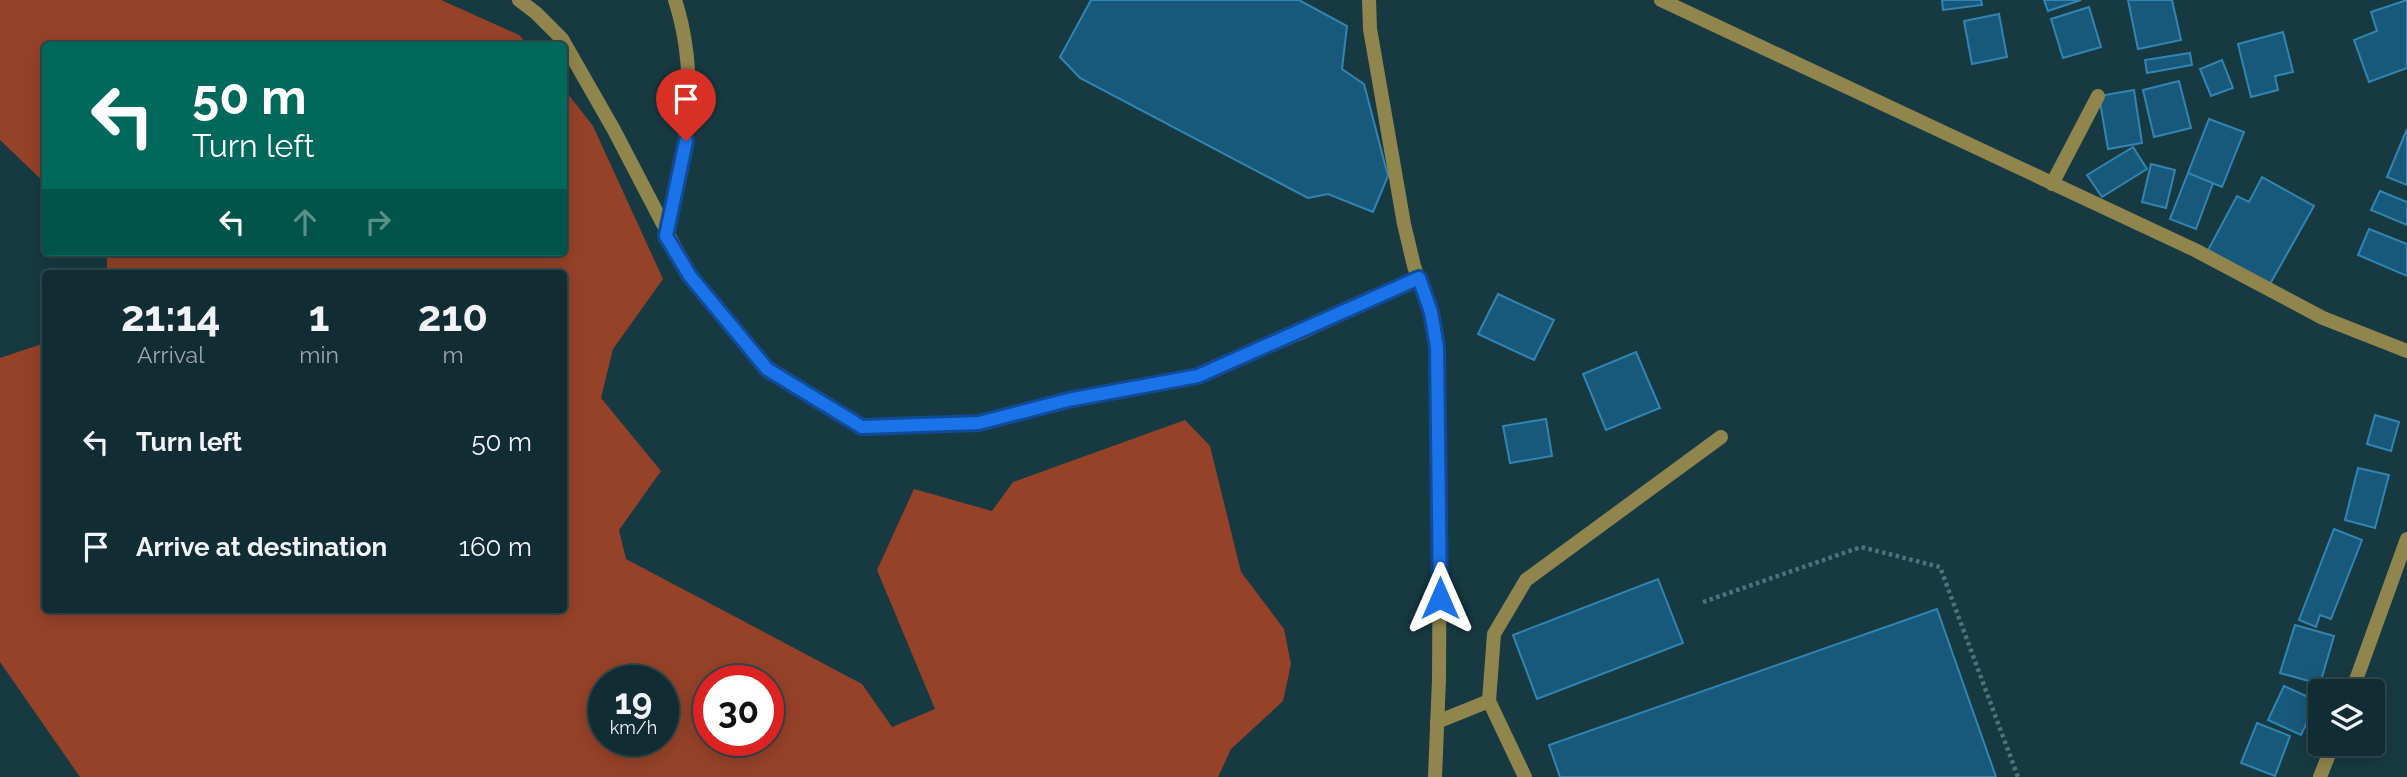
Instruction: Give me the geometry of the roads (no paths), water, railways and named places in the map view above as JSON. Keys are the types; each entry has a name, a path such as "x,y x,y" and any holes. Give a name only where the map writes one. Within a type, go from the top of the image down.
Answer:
{"street":[{"path":"519,0 537,13 564,42"},
{"path":"666,236 689,118 690,70 685,29 675,0"},
{"path":"1368,0 1370,29 1399,196 1414,266 1431,312 1437,347 1440,471 1435,777"},
{"path":"1661,0 2195,250 2323,318 2407,351"},
{"path":"567,48 614,130 666,236 690,276 767,369 862,427 979,423 1068,400 1198,376 1419,278"},
{"path":"2052,184 2098,96"},
{"path":"1525,777 1489,701 1494,634 1526,580 1721,437"},
{"path":"2356,679 2407,539"},
{"path":"1437,722 1489,701"},
{"path":"2320,777 2328,756"}]}
